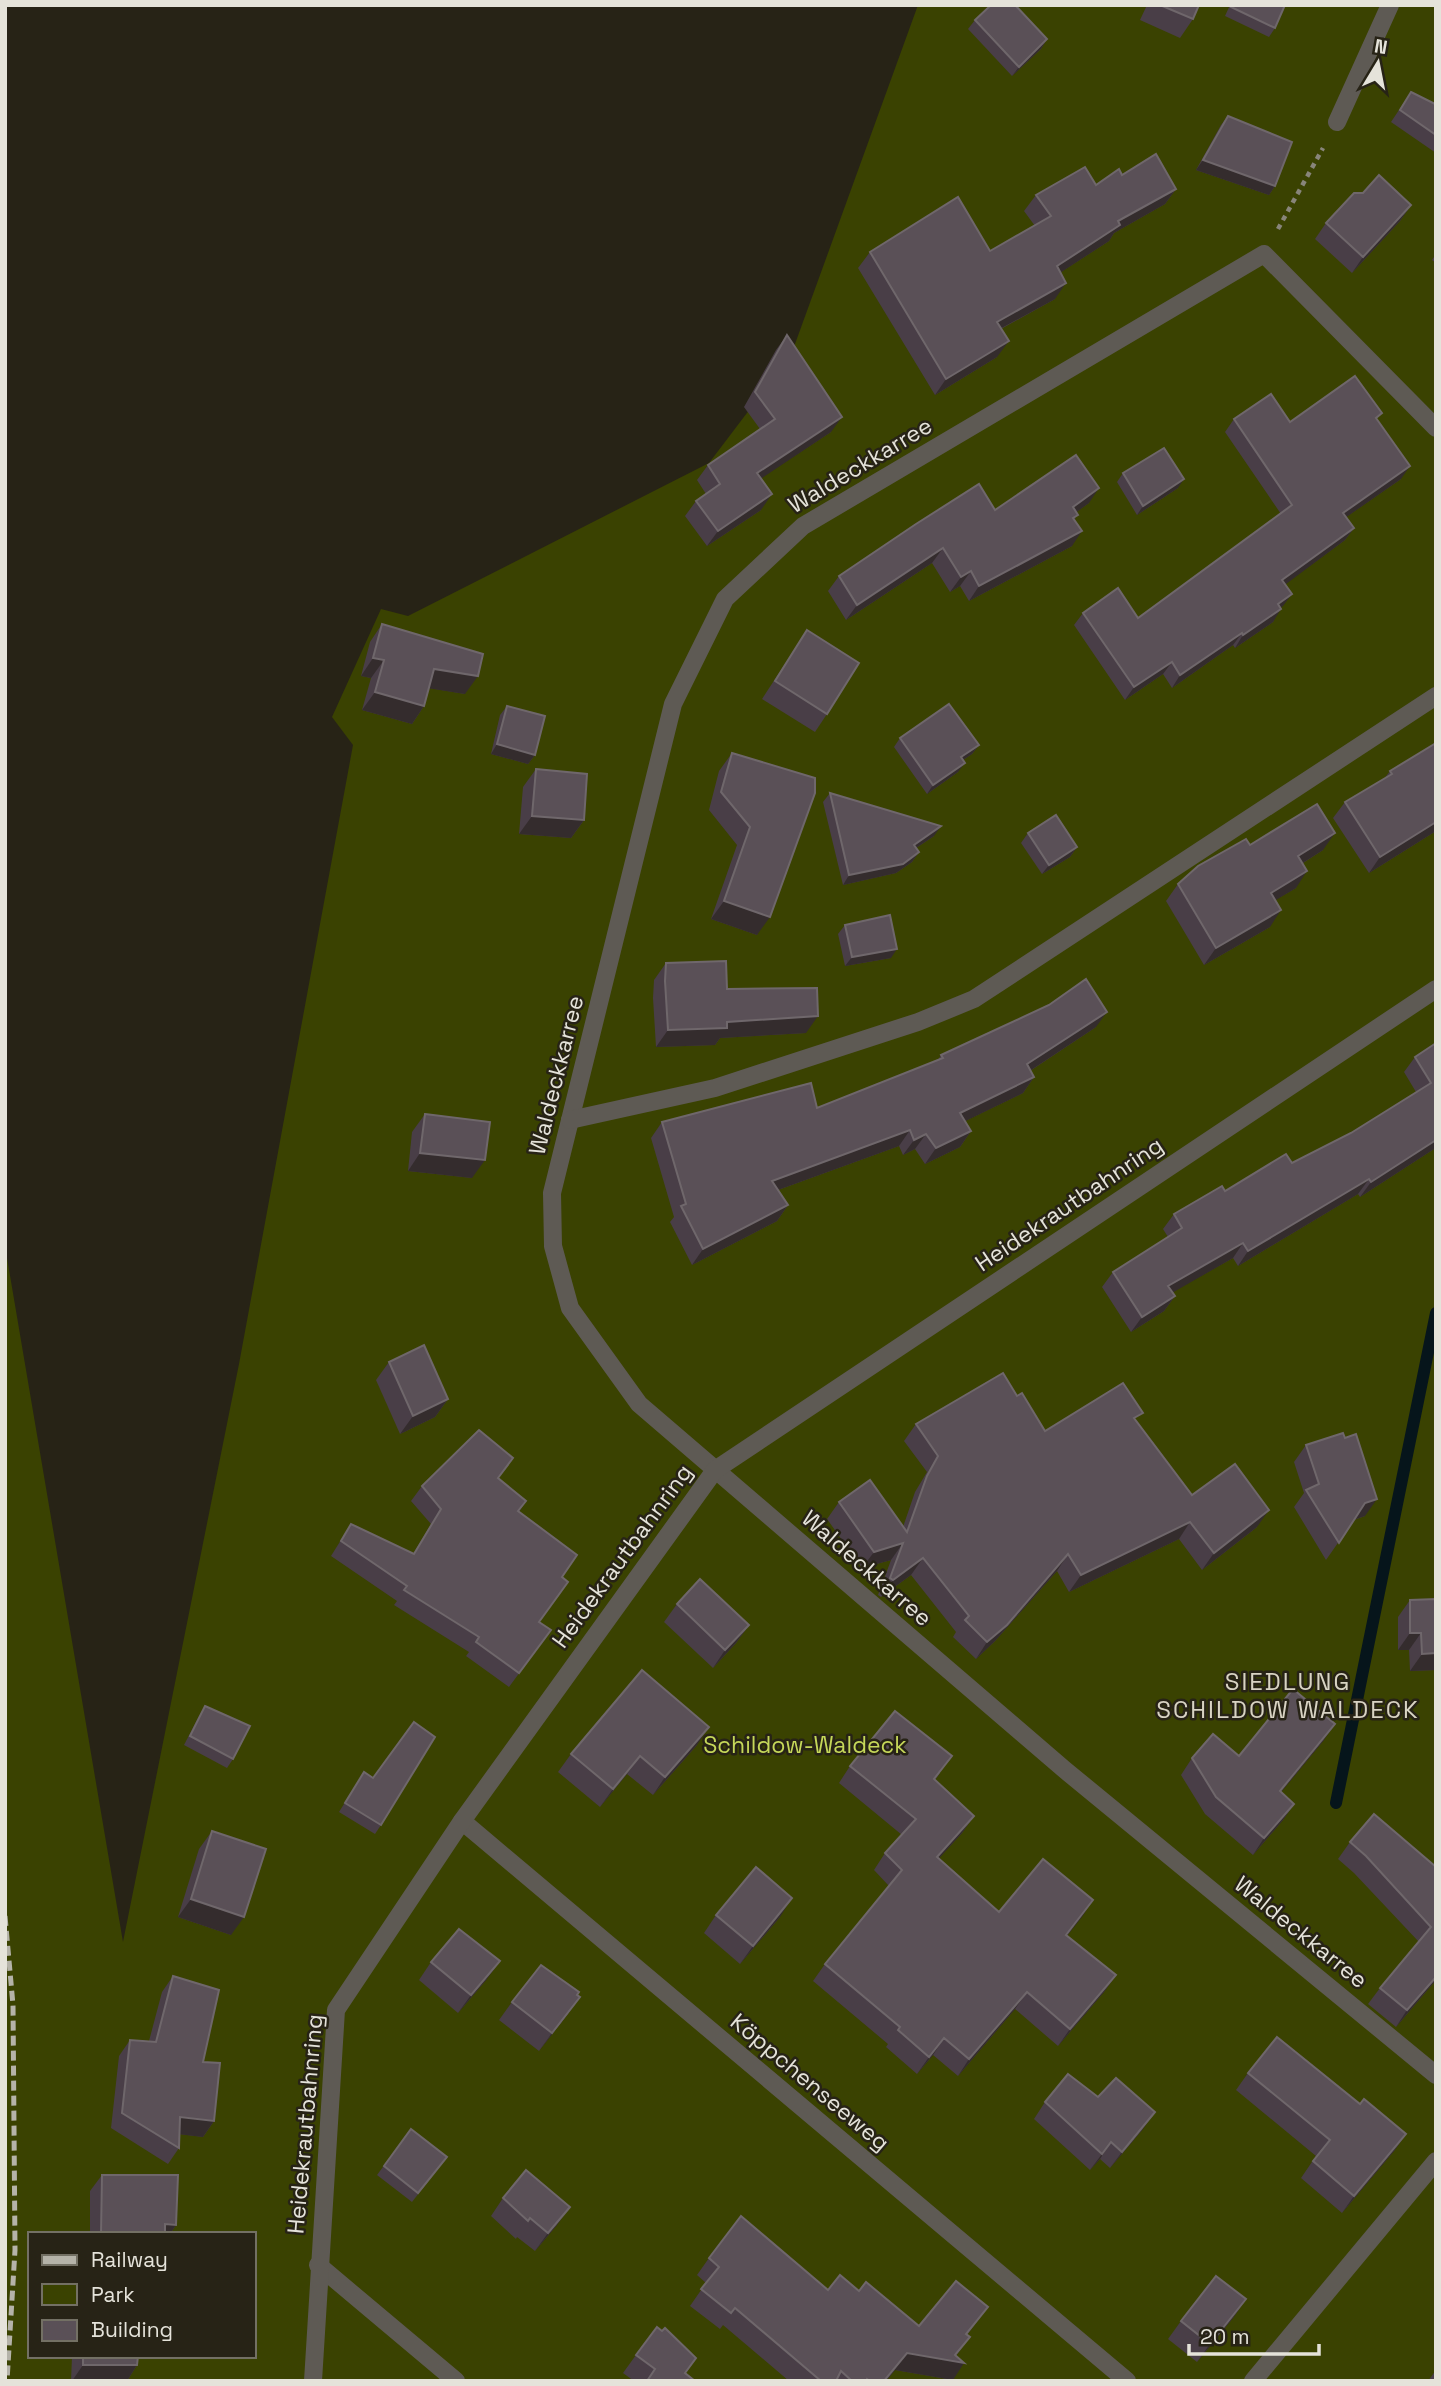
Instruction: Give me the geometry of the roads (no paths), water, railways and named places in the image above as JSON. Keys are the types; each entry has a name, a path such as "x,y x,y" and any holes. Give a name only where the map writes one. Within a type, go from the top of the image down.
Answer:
{"lane":[{"path":"1337,122 1390,5"},
{"name":"Waldeckkarree","path":"1436,428 1264,254 803,526 725,599 673,704 552,1193 553,1246 570,1308 639,1404 1065,1770 1436,2075"},
{"path":"570,1120 715,1088 918,1022 974,999 1436,696"},
{"name":"Heidekrautbahnring","path":"313,2381 318,2265 336,2010 462,1821 715,1469 1436,989"},
{"name":"Köppchenseeweg","path":"462,1821 1127,2381"},
{"path":"1253,2381 1436,2161"},
{"path":"318,2265 456,2381"}],"waterway":[{"path":"1336,1803 1436,1313"}],"railway":[{"path":"5,1916 13,2005 15,2250 7,2381"}],"district":[{"name":"SIEDLUNG SCHILDOW WALDECK","path":"1288,1696"}],"park label":[{"name":"Schildow-Waldeck","path":"805,1745"}]}
